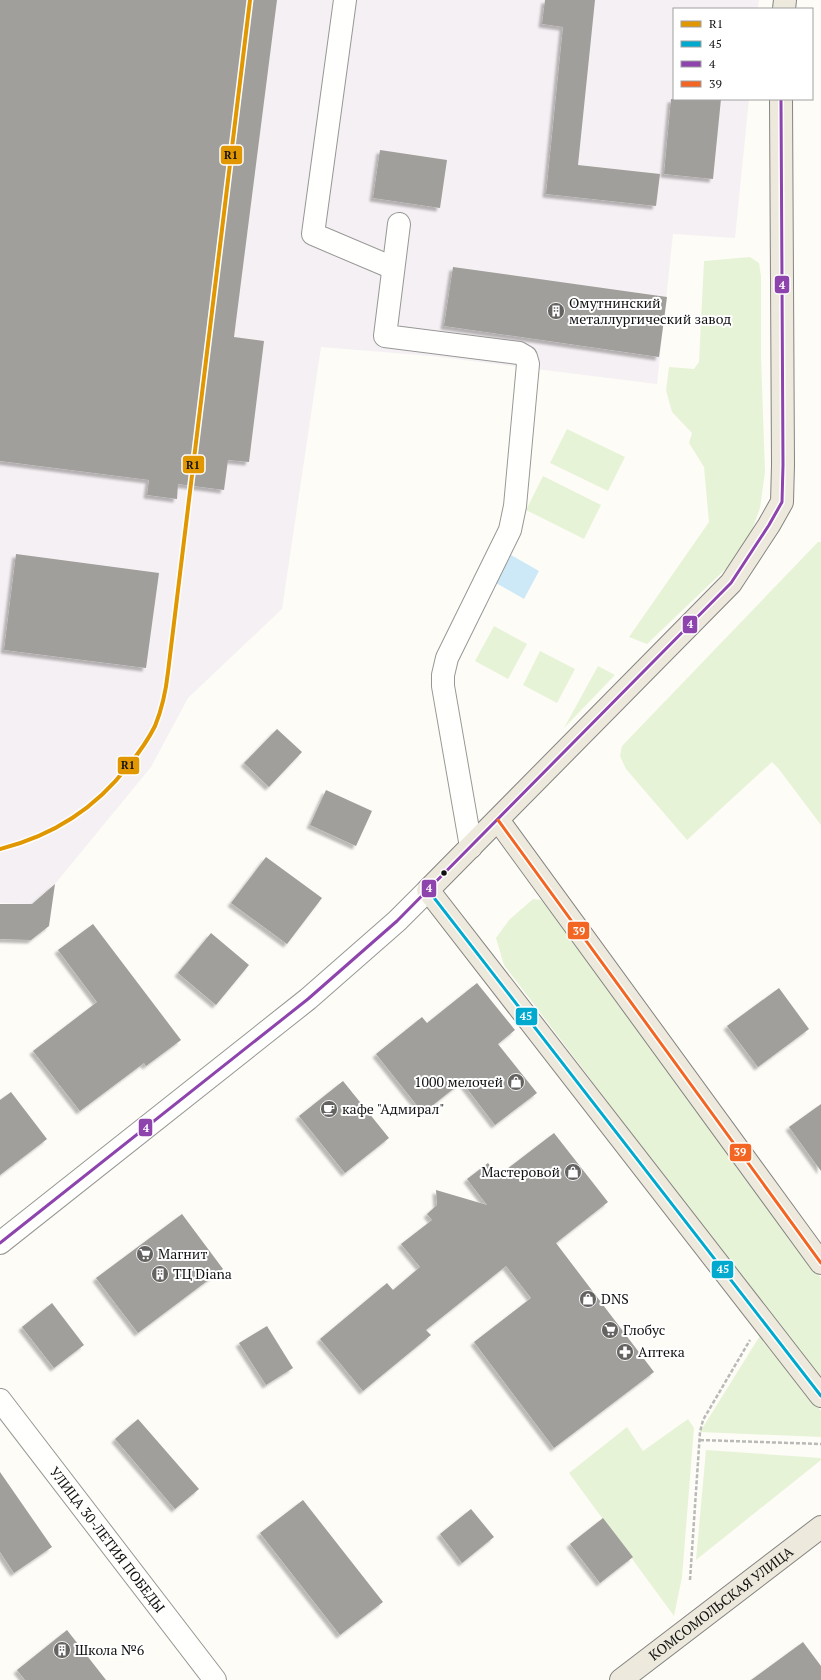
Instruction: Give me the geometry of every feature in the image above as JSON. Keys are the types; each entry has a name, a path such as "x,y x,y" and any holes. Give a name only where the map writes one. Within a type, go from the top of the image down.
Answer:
{"main road":[{"path":"781,100 782,502 769,526 731,582 428,890 821,1396"},
{"path":"498,820 821,1264"},
{"name":"КОМСОМОЛЬСКАЯ УЛИЦА","path":"621,1680 821,1527"}],"street":[{"path":"345,0 313,234 393,268"},
{"path":"399,224 385,336 519,353 526,357 528,364 515,506 510,530 447,658 443,675 443,686 471,847"},
{"path":"0,1243 308,999 397,921 428,890"},
{"name":"УЛИЦА 30-ЛЕТИЯ ПОБЕДЫ","path":"0,1400 215,1680"}],"path":[{"path":"690,1580 700,1440 703,1420 754,1334"},
{"path":"700,1440 821,1444"}],"shaded area":[{"path":"0,0 759,0 758,8 673,8 673,100 749,100 735,238 673,234 657,384 431,356 321,347 282,609 188,698 151,767 55,884 31,904 0,903"}],"green space":[{"path":"750,257 759,263 761,276 761,357 765,472 760,508 752,530 732,563 647,644 629,637 709,522 704,467 689,443 692,433 672,412 666,390 669,367 694,369 699,362 704,261"},
{"path":"567,429 625,457 608,491 550,463"},
{"path":"543,476 601,505 584,539 526,510"},
{"path":"818,542 821,542 821,825 772,762 687,840 626,769 620,756 622,746"},
{"path":"494,626 527,644 508,679 475,661"},
{"path":"540,651 575,669 557,703 523,685"},
{"path":"598,666 615,675 564,728"},
{"path":"533,899 541,900 551,910 821,1278 821,1383 504,965 496,938 509,920"},
{"path":"761,1334 821,1411 821,1437 700,1432"},
{"path":"688,1419 694,1428 682,1577 674,1616 569,1473 627,1427 643,1451"},
{"path":"706,1450 821,1458 821,1460 696,1560"}],"water":[{"path":"511,555 539,571 524,599 496,583"}],"building":[{"path":"0,0 277,0 234,337 264,341 249,462 228,460 224,490 178,484 177,499 147,495 149,480 0,461"},
{"path":"545,0 595,0 578,165 660,174 656,206 546,194 563,27 542,24"},
{"path":"671,99 721,100 713,179 664,174"},
{"path":"380,150 447,160 440,208 373,198"},
{"name":"Омутнинский металлургический завод","path":"453,267 667,297 659,357 444,326"},
{"path":"16,554 159,573 146,668 4,650"},
{"path":"277,729 302,752 269,787 244,763"},
{"path":"326,790 372,811 356,846 310,825"},
{"path":"266,857 322,898 287,944 231,903"},
{"path":"55,884 49,926 31,940 0,939 0,904 32,904"},
{"path":"93,924 181,1040 146,1066 144,1063 80,1111 33,1051 97,1002 58,950"},
{"path":"211,933 249,965 216,1005 178,973"},
{"path":"477,983 515,1030 498,1044 537,1093 495,1125 462,1082 423,1113 376,1054 422,1017 427,1023"},
{"path":"779,988 809,1029 758,1067 727,1026"},
{"path":"343,1081 389,1138 345,1173 299,1116"},
{"path":"11,1092 47,1139 0,1175 0,1100"},
{"path":"821,1104 821,1171 789,1127"},
{"path":"554,1133 608,1202 556,1243 654,1372 554,1448 474,1342 531,1298 506,1266 426,1330 431,1335 363,1391 320,1339 387,1283 393,1290 420,1267 401,1244 432,1220 427,1214 437,1205 436,1190 487,1205 467,1179 488,1163 498,1176"},
{"name":"ТЦ Diana","path":"182,1214 223,1269 138,1333 96,1278"},
{"path":"52,1303 84,1345 54,1368 22,1327"},
{"path":"267,1326 293,1368 266,1385 239,1343"},
{"path":"138,1419 199,1489 175,1509 115,1439"},
{"path":"0,1472 52,1547 14,1573 0,1552"},
{"path":"303,1500 383,1602 340,1635 260,1533"},
{"path":"471,1509 494,1537 462,1563 440,1534"},
{"path":"603,1518 633,1557 600,1583 570,1544"},
{"name":"Школа №6","path":"67,1630 106,1680 25,1680 17,1670"},
{"path":"803,1642 821,1666 821,1680 751,1680"}],"transit line":[{"name":"R1","path":"0,849 37,837 71,819 87,808 115,781 139,752 155,726 160,713 167,679 250,0"},
{"name":"4","path":"0,1243 308,999 397,921 731,583 769,525 782,502 781,100"},
{"name":"39","path":"498,820 821,1263"},
{"name":"45","path":"428,890 821,1396"}],"place":[{"name":"Омутнинский металлургический завод","path":"556,311"},
{"name":"1000 мелочей","path":"516,1082"},
{"name":"кафе \"Адмирал\"","path":"329,1109"},
{"name":"Мастеровой","path":"573,1172"},
{"name":"Магнит","path":"145,1254"},
{"name":"ТЦ Diana","path":"160,1274"},
{"name":"DNS","path":"588,1299"},
{"name":"Глобус","path":"610,1330"},
{"name":"Аптека","path":"625,1352"},
{"name":"Школа №6","path":"62,1650"}]}
